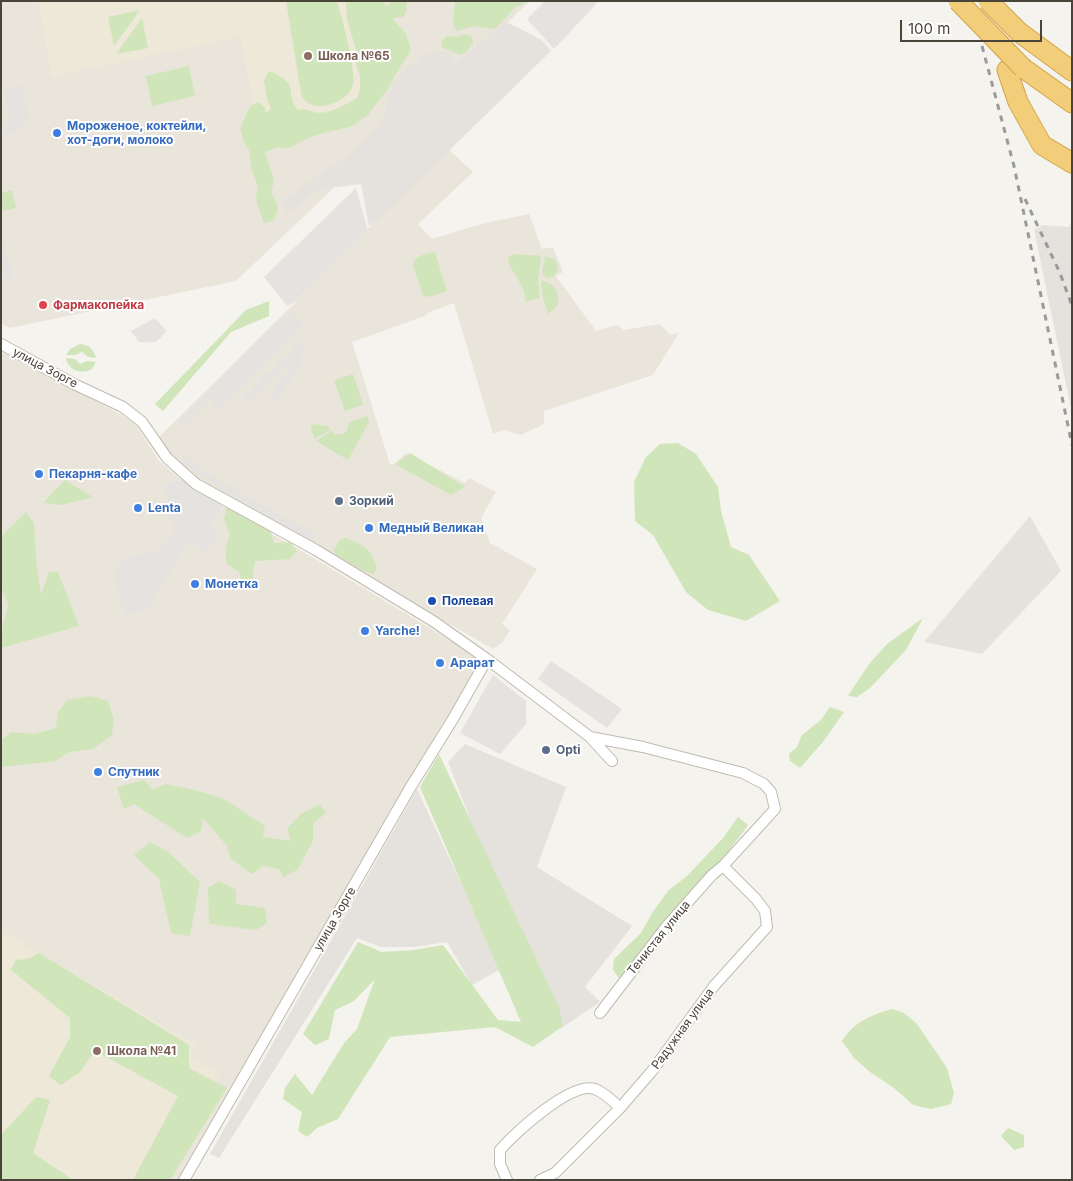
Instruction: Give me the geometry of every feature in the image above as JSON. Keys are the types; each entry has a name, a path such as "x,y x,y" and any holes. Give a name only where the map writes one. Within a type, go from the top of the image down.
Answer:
{"highway":[{"path":"958,1 1015,69 1072,104"},
{"path":"988,1 1019,32 1072,72"},
{"path":"1015,69 1018,102 1042,145 1072,163"}],"street":[{"name":"улица Зорге","path":"1,344 74,384 123,407 142,422 167,458 196,484 316,550 433,621 487,658 590,737 612,761"},
{"name":"улица Зорге","path":"184,1180 410,788 453,720 487,658"},
{"name":"Тенистая улица","path":"590,737 644,747 743,773 764,784 772,792 775,809 666,927 600,1013"},
{"name":"Радужная улица","path":"540,1180 555,1173 620,1108 652,1071 714,986 767,927 765,912 756,900 722,866"},
{"path":"507,1180 500,1164 500,1150 516,1133 560,1100 578,1090 594,1089 620,1108"}],"shaded area":[{"path":"1,1 530,1 236,281 10,328 1,324"},
{"name":"Школа №65","path":"38,1 359,1 381,104 260,131 240,37 52,76"},
{"path":"545,1 599,1 554,49 527,19"},
{"path":"505,22 543,41 551,51 376,222 369,226 361,184 321,189 287,213 280,202 351,153 382,124 393,82 406,69 424,54 449,51 454,65"},
{"path":"22,84 29,119 11,134 1,136 1,127 11,124 3,88"},
{"path":"447,148 473,172 418,224 432,239 481,224 529,214 542,249 553,247 563,272 556,276 596,331 617,325 624,330 660,324 670,335 679,333 653,375 544,411 544,424 521,435 505,430 493,434 454,303 429,312 425,316 352,342 390,464 394,464 406,453 465,483 469,478 496,492 481,518 490,543 537,569 502,624 510,630 502,643 493,649 204,483 187,472 157,439 316,282"},
{"path":"356,188 368,231 295,302 287,306 264,277"},
{"path":"1072,220 1072,413 1034,230 1043,225 1069,227"},
{"path":"1,239 4,239 12,277 1,279"},
{"path":"289,311 304,327 219,410 209,400 182,427 177,422"},
{"path":"155,318 167,331 156,342 139,342 131,331"},
{"path":"301,341 306,345 297,354 304,359 275,404 268,400 297,355 246,404 241,399"},
{"path":"1,351 120,414 136,425 159,461 191,488 312,557 481,659 448,721 183,1180 1,1180"},
{"path":"185,456 222,482 317,535 313,542 218,488 219,486 181,461"},
{"path":"183,479 223,506 210,526 219,532 207,552 189,541 147,610 124,615 114,573 122,559 161,549 175,530 164,485"},
{"path":"1030,516 1061,571 982,654 924,642"},
{"path":"551,661 622,709 607,728 538,679"},
{"path":"493,675 526,701 526,724 500,754 460,733"},
{"path":"465,744 566,787 537,867 632,926 585,987 600,1002 560,1029 504,907 448,762"},
{"path":"417,789 501,969 472,985 447,942 415,947 381,947 357,938 219,1158 210,1154"},
{"name":"Школа №41","path":"5,933 196,1045 190,1057 219,1074 158,1180 45,1180 1,1155 1,941"}],"green space":[{"path":"286,1 337,1 348,43 353,77 353,84 350,90 339,101 323,106 315,106 308,103 302,97"},
{"path":"346,1 384,1 386,7 393,1 407,1 406,12 403,17 392,18 406,34 411,50 388,89 368,115 352,126 312,136 289,148 278,147 265,152 274,180 271,193 278,207 273,221 264,223 257,204 256,195 258,187 252,170 249,150 244,143 240,128 250,106 258,102 265,107 265,113 271,109 267,99 264,80 269,71 286,80 298,110 305,109 312,112 325,112 336,109 357,98 360,89 360,76 356,64 357,53 347,20"},
{"path":"455,1 527,1 515,8 495,29 473,26 457,31 453,25"},
{"path":"140,10 114,46 108,17"},
{"path":"142,18 148,48 116,54"},
{"path":"464,34 472,36 473,44 466,52 459,55 442,47 442,41 447,36 457,37"},
{"path":"189,66 195,96 152,106 146,76"},
{"path":"12,190 16,208 2,211 1,193"},
{"path":"435,252 447,291 429,297 422,293 413,265 418,257"},
{"path":"514,254 541,256 538,281 540,298 526,302 523,288 508,263 509,257"},
{"path":"545,256 555,260 558,266 557,272 553,277 546,278 542,273"},
{"path":"541,281 553,286 558,297 557,306 548,314 543,298"},
{"path":"269,301 269,316 231,332 163,411 155,404 246,310"},
{"path":"80,344 90,348 96,358 88,357 82,352 75,355 66,355 70,349"},
{"path":"66,358 75,359 80,364 87,361 96,362 92,369 83,372 69,366"},
{"path":"353,374 363,405 345,411 334,380"},
{"path":"367,416 369,422 348,460 316,441 331,431 337,434 343,433 347,431 349,422"},
{"path":"311,424 328,426 330,430 315,439"},
{"path":"678,443 696,454 718,487 721,511 731,547 749,555 780,601 746,621 708,610 686,592 653,535 635,521 634,482 646,457 660,444"},
{"path":"410,453 465,487 451,495 395,464"},
{"path":"65,480 93,497 62,505 43,503"},
{"path":"227,506 270,529 274,543 290,542 297,551 290,559 255,561 252,579 253,590 241,588 240,573 226,563 226,548 230,534 224,520"},
{"path":"26,512 34,523 41,595 49,572 58,572 79,626 1,648 1,627 3,626 8,605 3,591 1,592 1,537"},
{"path":"346,538 362,545 369,551 377,567 374,574 362,570 336,555 334,550 340,540"},
{"path":"923,618 906,650 870,688 857,697 848,696 869,664 887,644"},
{"path":"91,696 108,701 114,720 112,735 93,749 69,752 56,761 1,767 1,740 11,732 34,734 56,728 58,712 67,700"},
{"path":"830,707 844,712 823,742 800,768 790,761 789,754 797,747 802,735 821,720"},
{"path":"439,754 559,1007 563,1026 533,1047 495,1027 390,1037 338,1119 317,1128 307,1137 298,1131 302,1112 283,1099 285,1088 295,1074 312,1095 344,1043 357,1029 375,979 354,1001 335,1010 329,1039 315,1045 303,1034 358,942 382,952 414,950 443,945 498,1020 521,1022 420,787"},
{"path":"144,780 153,790 165,784 199,791 226,800 265,826 263,837 291,841 287,829 301,814 320,804 326,813 313,824 313,841 297,870 283,877 279,869 263,866 252,874 231,859 227,846 203,818 201,831 187,838 134,804 124,809 117,787"},
{"path":"738,817 748,825 711,875 622,982 613,970 614,959 641,933 654,910 669,890 687,876 723,838"},
{"path":"150,842 167,851 200,882 190,936 171,933 159,879 134,855"},
{"path":"219,881 236,890 236,904 265,908 267,923 256,930 209,924 208,888"},
{"path":"39,953 189,1045 189,1068 227,1088 170,1180 133,1180 178,1096 95,1051 80,1072 61,1085 49,1076 70,1037 70,1018 11,970 16,960 28,959"},
{"path":"892,1009 904,1013 917,1024 947,1068 954,1093 951,1104 931,1109 913,1105 854,1058 842,1041 852,1029 864,1020"},
{"path":"36,1097 50,1100 33,1153 73,1180 1,1180 1,1135"},
{"path":"1008,1128 1024,1135 1024,1147 1014,1150 1001,1136"}],"railway":[{"path":"982,46 1014,166 1072,445"},
{"path":"1025,199 1060,273 1072,306"}],"place":[{"name":"Школа №65","path":"308,56"},
{"name":"Мороженое, коктейли, хот-доги, молоко","path":"57,133"},
{"name":"Фармакопейка","path":"43,305"},
{"name":"Пекарня-кафе","path":"39,474"},
{"name":"Зоркий","path":"339,501"},
{"name":"Lenta","path":"138,508"},
{"name":"Медный Великан","path":"369,528"},
{"name":"Монетка","path":"195,584"},
{"name":"Полевая","path":"432,601"},
{"name":"Yarche!","path":"365,631"},
{"name":"Арарат","path":"440,663"},
{"name":"Opti","path":"546,750"},
{"name":"Спутник","path":"98,772"},
{"name":"Школа №41","path":"97,1051"}]}
